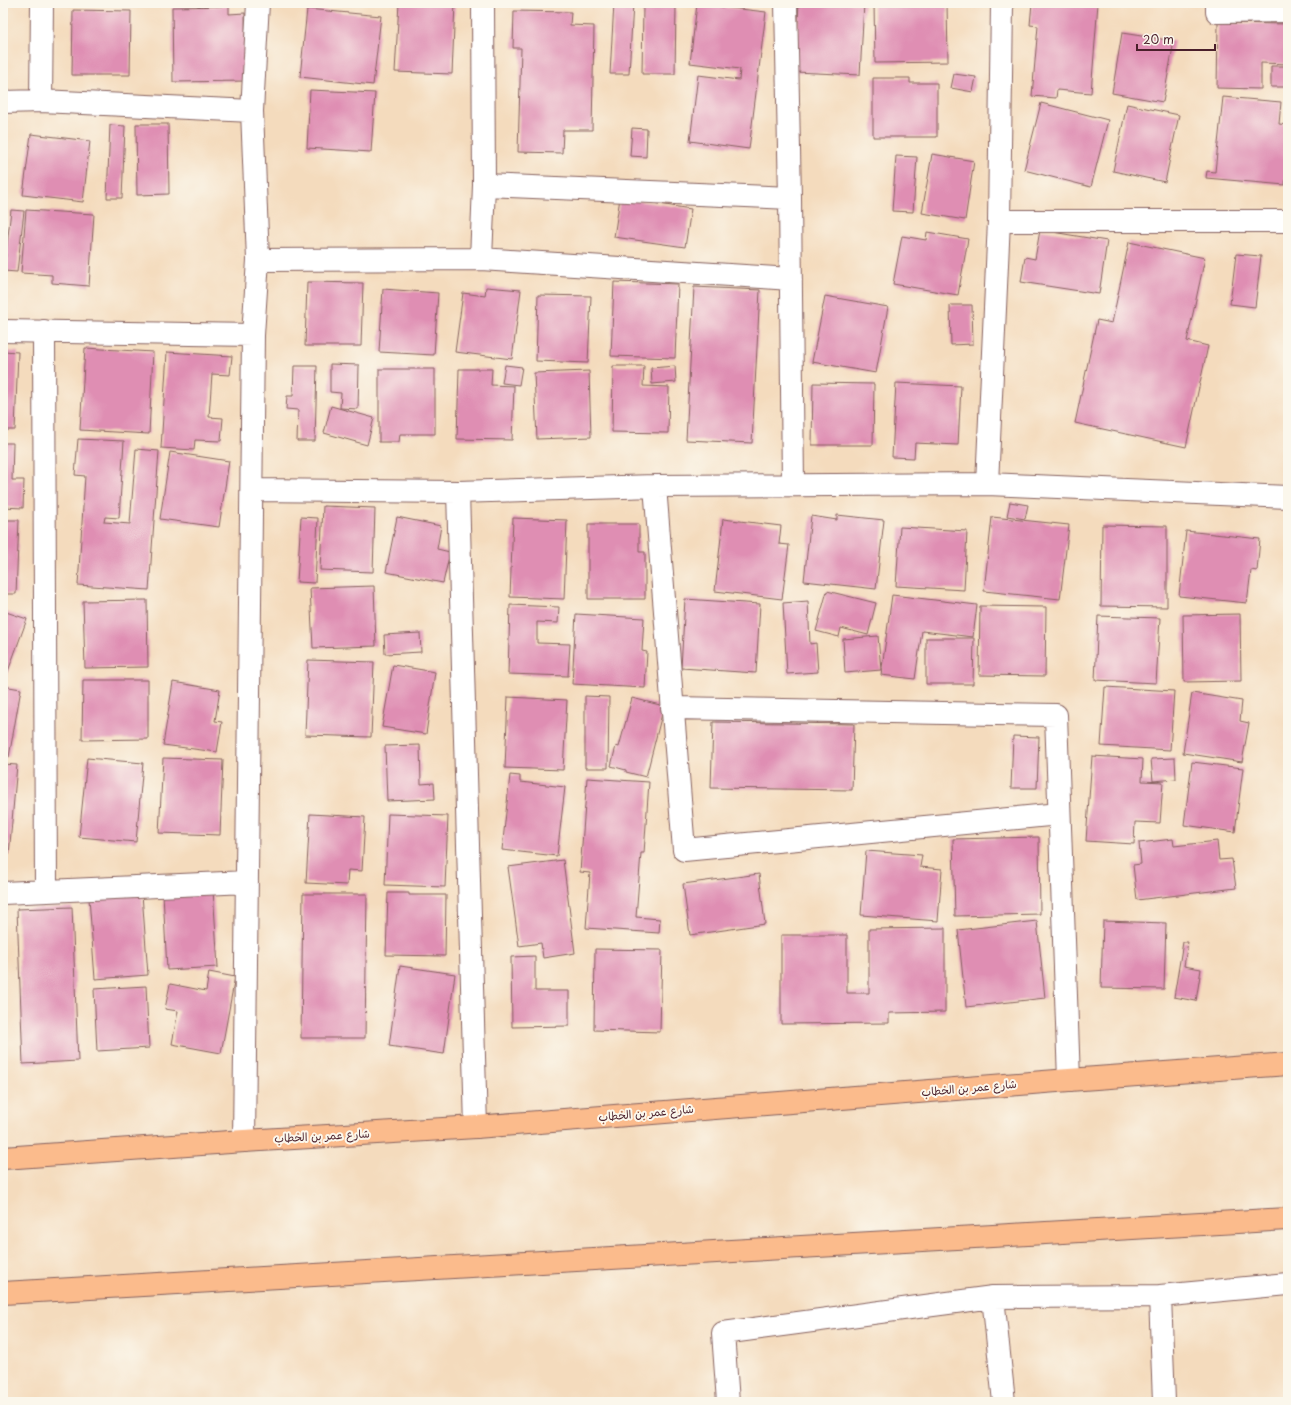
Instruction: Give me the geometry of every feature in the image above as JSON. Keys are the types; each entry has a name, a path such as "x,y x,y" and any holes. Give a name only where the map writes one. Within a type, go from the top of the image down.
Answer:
{"main road":[{"name":"شارع عمر بن الخطاب","path":"3,1158 244,1141 476,1127 1288,1064"},
{"path":"3,1293 1288,1219"}],"street":[{"path":"41,101 42,3"},
{"path":"244,1141 253,335 258,260 252,111 258,3"},
{"path":"481,259 484,185 483,3"},
{"path":"786,3 793,485"},
{"path":"987,484 1000,221 1002,3"},
{"path":"1217,3 1217,12 1288,11"},
{"path":"3,102 41,101 252,111"},
{"path":"484,185 790,198"},
{"path":"1000,221 1288,221"},
{"path":"258,260 481,259 791,279"},
{"path":"3,330 253,335"},
{"path":"44,331 46,891"},
{"path":"252,490 458,492 655,486 987,484 1288,497"},
{"path":"655,486 684,850 1059,814"},
{"path":"458,492 476,1127"},
{"path":"672,708 1056,715 1069,1080"},
{"path":"3,893 247,882"},
{"path":"728,1402 723,1333 993,1297 1160,1296 1288,1284"},
{"path":"1160,1296 1164,1402"},
{"path":"993,1297 1004,1402"}],"building":[{"path":"399,3 455,3 452,74 395,72"},
{"path":"614,3 633,3 629,74 610,74"},
{"path":"799,3 864,3 860,75 795,72"},
{"path":"874,3 947,3 948,62 875,63"},
{"path":"1032,3 1098,3 1091,93 1057,90 1056,98 1032,96 1038,26 1030,25"},
{"path":"697,4 766,12 749,149 690,141 698,75 739,80 740,69 690,63"},
{"path":"229,6 229,14 245,13 246,81 173,82 172,7"},
{"path":"643,6 676,6 675,74 642,74"},
{"path":"307,9 381,16 373,85 300,77"},
{"path":"73,10 131,11 130,75 72,75"},
{"path":"514,11 571,12 570,25 594,26 592,130 563,130 562,153 518,152 521,48 513,48"},
{"path":"1218,23 1288,24 1288,64 1261,63 1261,89 1217,88"},
{"path":"1122,33 1174,41 1163,102 1112,93"},
{"path":"1271,66 1288,66 1288,87 1271,87"},
{"path":"954,74 976,77 973,92 951,88"},
{"path":"873,78 910,78 910,83 937,83 937,137 873,137"},
{"path":"310,90 375,93 371,152 307,148"},
{"path":"1223,97 1281,102 1279,124 1288,125 1288,155 1285,185 1206,178 1207,171 1215,172"},
{"path":"1041,103 1108,120 1091,187 1024,170"},
{"path":"1127,104 1179,115 1165,182 1113,171"},
{"path":"136,124 168,124 169,194 137,195"},
{"path":"110,125 125,126 122,198 107,198"},
{"path":"632,128 647,129 646,157 630,156"},
{"path":"31,134 90,141 83,202 23,195"},
{"path":"932,154 974,161 965,220 922,213"},
{"path":"896,156 917,157 913,212 892,211"},
{"path":"620,198 691,209 685,247 614,237"},
{"path":"11,210 24,211 17,272 4,271"},
{"path":"26,210 94,214 89,286 52,283 52,275 21,273"},
{"path":"1040,230 1107,241 1099,294 1021,282 1025,257 1035,259"},
{"path":"927,232 968,239 958,295 893,284 902,236 926,240"},
{"path":"1129,242 1205,258 1187,341 1208,346 1186,447 1075,423 1097,320 1112,323"},
{"path":"1236,254 1261,256 1255,307 1230,304"},
{"path":"307,282 363,283 361,346 305,346"},
{"path":"614,282 678,284 675,358 611,356"},
{"path":"486,287 521,290 512,359 455,352 463,293 485,296"},
{"path":"694,287 760,290 752,443 686,440"},
{"path":"383,289 438,293 434,355 379,352"},
{"path":"538,295 591,296 588,363 536,361"},
{"path":"825,296 888,307 876,373 812,362"},
{"path":"950,305 972,305 973,344 951,345"},
{"path":"85,348 153,352 149,434 80,430"},
{"path":"3,351 18,352 15,430 3,430"},
{"path":"167,352 232,356 230,375 212,374 209,417 223,418 221,441 195,440 194,450 161,448"},
{"path":"330,364 359,365 358,409 340,408 341,393 330,392"},
{"path":"505,365 522,367 519,385 502,383"},
{"path":"294,366 317,366 315,441 297,441 298,410 286,409 287,396 293,396"},
{"path":"613,366 644,366 643,386 669,387 668,433 612,432"},
{"path":"675,366 676,382 652,384 651,368"},
{"path":"379,369 435,369 435,434 400,434 399,442 379,442"},
{"path":"459,369 492,369 491,385 514,386 512,440 457,439"},
{"path":"589,371 591,437 537,439 534,373"},
{"path":"813,383 874,384 873,445 812,445"},
{"path":"896,383 961,386 958,445 915,443 914,458 892,457"},
{"path":"331,406 374,418 367,445 324,433"},
{"path":"78,439 124,441 119,518 105,517 104,522 130,524 136,449 159,451 149,590 78,585 85,476 75,475"},
{"path":"3,443 13,443 12,480 24,480 23,508 3,507"},
{"path":"170,452 229,461 219,527 160,519"},
{"path":"1010,502 1028,505 1025,519 1007,516"},
{"path":"323,506 375,508 373,572 320,570"},
{"path":"837,515 884,520 876,589 804,581 811,516 837,520"},
{"path":"301,517 318,518 315,583 297,582"},
{"path":"397,517 441,526 437,549 450,552 443,583 386,572"},
{"path":"992,517 1069,525 1060,599 984,591"},
{"path":"513,518 567,520 564,599 510,597"},
{"path":"723,519 781,526 779,544 789,545 782,599 715,591"},
{"path":"3,520 19,520 16,594 3,594"},
{"path":"588,524 639,524 639,552 645,552 645,599 588,599"},
{"path":"1102,525 1167,526 1167,607 1101,606"},
{"path":"900,527 967,531 964,590 896,586"},
{"path":"1186,531 1260,539 1257,571 1251,570 1247,603 1179,596"},
{"path":"374,586 376,646 313,648 310,588"},
{"path":"827,591 876,603 868,635 841,628 839,637 816,631"},
{"path":"892,595 977,605 973,637 922,631 915,679 881,675"},
{"path":"685,599 760,604 756,673 681,668"},
{"path":"147,600 148,667 85,668 83,601"},
{"path":"808,601 810,644 816,643 818,672 787,674 783,603"},
{"path":"510,605 559,607 558,623 537,622 537,643 570,644 568,676 508,674"},
{"path":"980,606 1046,607 1045,676 979,675"},
{"path":"3,611 27,619 3,685"},
{"path":"576,614 644,618 642,651 647,652 645,688 572,684"},
{"path":"1240,614 1241,681 1184,682 1183,615"},
{"path":"1098,616 1160,618 1156,683 1095,680"},
{"path":"420,633 421,652 385,654 384,635"},
{"path":"878,636 881,670 845,673 843,639"},
{"path":"926,638 974,638 973,684 926,684"},
{"path":"308,660 374,662 371,737 305,735"},
{"path":"393,665 435,672 426,734 382,727"},
{"path":"83,680 148,680 148,739 82,740"},
{"path":"173,682 220,690 215,721 222,722 217,752 163,745"},
{"path":"3,686 21,689 9,757 3,756"},
{"path":"1105,687 1174,691 1170,750 1101,746"},
{"path":"1192,693 1242,701 1240,721 1249,723 1242,762 1183,753"},
{"path":"585,696 609,697 608,768 585,768"},
{"path":"508,697 567,700 563,770 505,768"},
{"path":"632,698 664,706 646,777 626,772 626,770 611,766 616,746 619,747"},
{"path":"713,722 854,724 852,790 711,788"},
{"path":"1013,736 1039,737 1037,788 1011,788"},
{"path":"420,745 421,784 434,783 435,799 387,801 385,746"},
{"path":"1092,756 1143,759 1142,781 1163,782 1160,823 1135,822 1134,844 1086,841"},
{"path":"87,758 143,763 136,842 79,837"},
{"path":"163,758 223,760 220,835 159,833"},
{"path":"1175,758 1176,779 1153,781 1151,759"},
{"path":"1192,762 1243,768 1235,832 1184,825"},
{"path":"3,764 17,765 9,855 3,855"},
{"path":"510,775 520,776 520,782 565,787 557,856 502,850"},
{"path":"587,778 649,782 644,853 641,853 636,917 660,919 659,933 586,928 590,873 580,872"},
{"path":"310,814 365,817 362,871 348,870 347,885 306,883"},
{"path":"388,814 448,816 445,887 385,885"},
{"path":"1039,837 1040,914 955,916 953,839"},
{"path":"1173,839 1174,846 1217,841 1219,860 1232,859 1236,888 1137,900 1133,865 1141,864 1139,843"},
{"path":"866,851 922,855 920,867 942,869 938,921 861,915"},
{"path":"563,860 575,953 543,958 541,943 519,946 508,867"},
{"path":"759,874 765,924 690,935 683,884"},
{"path":"213,890 218,967 167,970 163,894"},
{"path":"388,893 409,893 409,895 446,895 445,956 386,955"},
{"path":"142,894 148,975 95,979 89,898"},
{"path":"303,894 367,894 365,1038 301,1038"},
{"path":"72,907 78,1061 23,1064 17,909"},
{"path":"1037,921 1045,998 966,1007 958,930"},
{"path":"1103,921 1166,923 1164,989 1101,988"},
{"path":"945,928 945,1012 889,1013 889,1023 781,1024 781,935 847,935 847,993 869,993 869,929"},
{"path":"1183,942 1188,942 1184,966 1201,969 1196,1001 1174,997"},
{"path":"595,949 662,950 660,1032 594,1030"},
{"path":"535,956 535,991 569,991 569,1026 512,1027 511,957"},
{"path":"400,966 455,974 444,1054 389,1046"},
{"path":"209,972 235,977 221,1053 172,1044 178,1011 165,1009 170,984 206,991"},
{"path":"146,986 149,1048 97,1051 94,989"}]}
